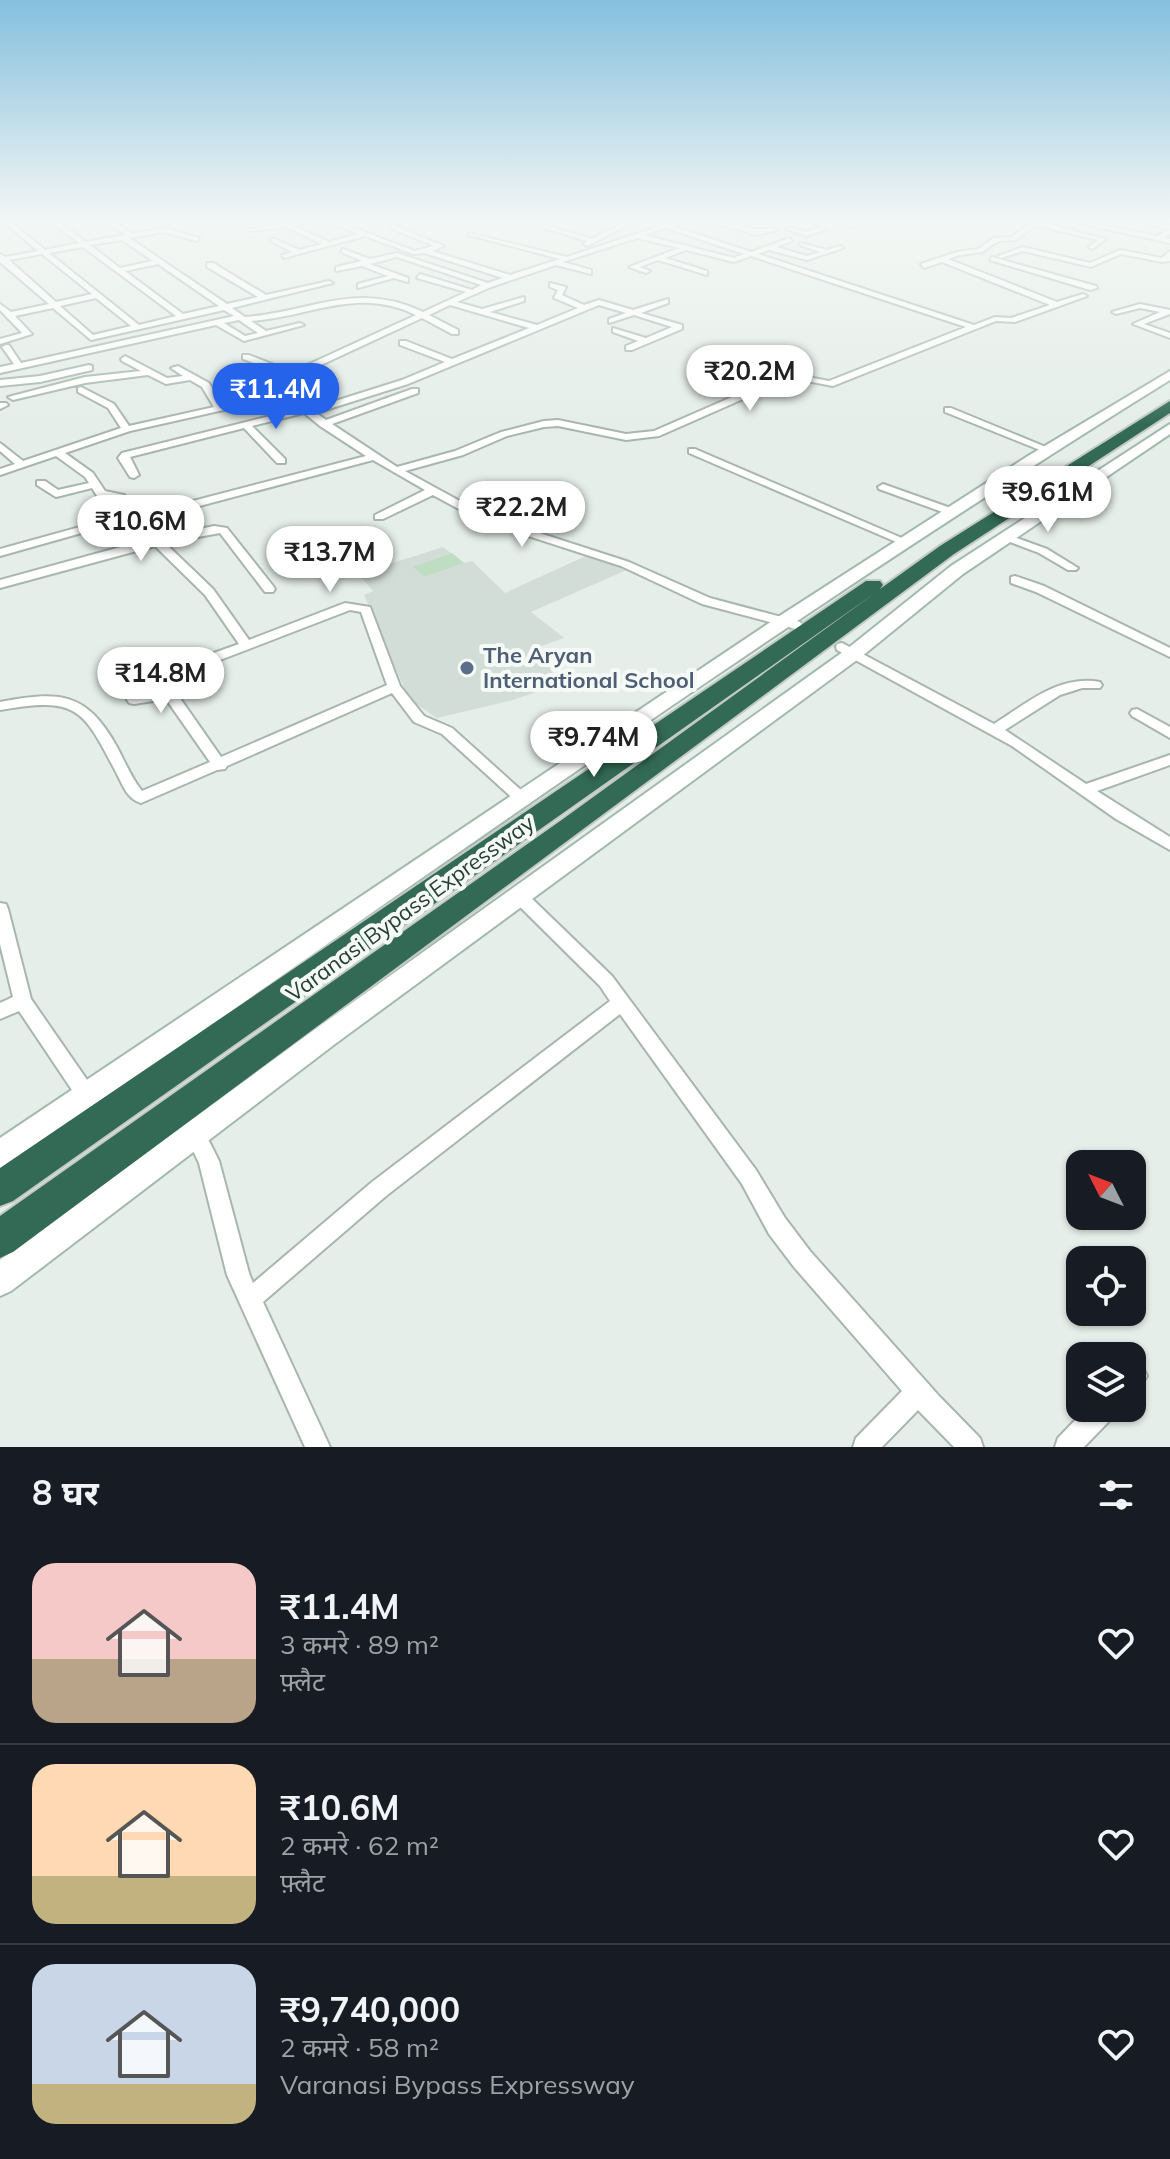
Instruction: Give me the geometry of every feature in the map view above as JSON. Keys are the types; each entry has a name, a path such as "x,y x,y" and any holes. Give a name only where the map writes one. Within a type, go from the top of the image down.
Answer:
{"highway":[{"name":"Varanasi Bypass Expressway","path":"0,1189 956,527 1170,387"},
{"name":"Varanasi Bypass Expressway","path":"0,1239 572,826 947,550 1170,406"}],"street":[{"path":"38,291 91,338 297,291"},
{"path":"92,291 136,328 136,341"},
{"path":"147,291 182,317"},
{"path":"201,291 265,334"},
{"path":"253,291 265,298"},
{"path":"306,291 331,304"},
{"path":"467,291 472,292"},
{"path":"282,394 285,390 282,382 292,375 475,291"},
{"path":"562,291 557,296 584,308"},
{"path":"863,291 973,327"},
{"path":"1021,291 1058,305"},
{"path":"3,310 55,305 98,295"},
{"path":"397,470 459,453 504,434 544,424 558,423 626,437 656,434 790,375 830,384 973,327 1083,296"},
{"path":"482,312 521,299"},
{"path":"0,370 217,322 269,318 331,304 379,300 455,332"},
{"path":"612,321 665,301"},
{"path":"134,475 123,457 192,437 307,411 454,363 604,302 679,327 629,348"},
{"path":"451,303 539,328"},
{"path":"1116,312 1140,306 1168,312"},
{"path":"3,310 28,334 3,344 19,366"},
{"path":"1168,312 1137,324 1170,336"},
{"path":"217,322 241,338 300,325"},
{"path":"616,330 646,341"},
{"path":"403,343 454,363"},
{"path":"246,357 292,375"},
{"path":"125,359 146,373 170,381 192,377"},
{"path":"0,383 40,379 89,368"},
{"path":"175,368 208,387 219,408"},
{"path":"13,397 85,380 146,373"},
{"path":"0,1155 790,623 905,542 1170,375"},
{"path":"81,390 111,406 127,429"},
{"path":"323,424 415,391"},
{"path":"0,472 127,429 282,394 374,457 493,522 625,564 706,601 790,623"},
{"path":"948,410 1048,450"},
{"path":"177,416 192,437"},
{"path":"246,425 281,461"},
{"path":"0,1280 957,570 1170,428"},
{"path":"0,446 22,465"},
{"path":"692,451 905,542"},
{"path":"58,453 95,484 101,494 120,497 153,542 159,543 209,592 246,645"},
{"path":"0,553 374,457"},
{"path":"41,483 56,494 95,484"},
{"path":"883,487 952,512"},
{"path":"379,517 434,490"},
{"path":"0,584 153,542 203,530 223,530 269,589"},
{"path":"1006,537 1043,551 1072,568"},
{"path":"1015,580 1040,589 1170,653"},
{"path":"202,662 349,606 359,606 366,610 394,687 419,719 447,731 524,800"},
{"path":"848,650 995,730 1170,844"},
{"path":"121,678 134,700 170,694 220,766"},
{"path":"995,730 1061,689 1077,684 1095,685"},
{"path":"0,706 33,698 58,698 78,705 90,714 134,793 141,798 220,766 394,687"},
{"path":"1137,713 1170,733"},
{"path":"1084,790 1170,760"},
{"path":"519,896 606,981 749,1177 785,1237 918,1392 971,1447"},
{"path":"0,909 23,1001 87,1096"},
{"path":"0,1011 23,1001"},
{"path":"248,1298 261,1291 379,1189 621,1003"},
{"path":"195,1134 209,1161 238,1275 318,1447"},
{"path":"865,1447 918,1392"},
{"path":"1067,1447 1091,1422"}],"shaded area":[{"path":"443,547 464,563 472,561 505,593 590,554 631,568 531,612 564,638 541,646 557,685 513,700 437,718 409,699 364,595 373,591 358,574"}],"green space":[{"path":"452,553 464,563 424,577 413,567"}],"place":[{"name":"The Aryan International School","path":"467,668"}]}
